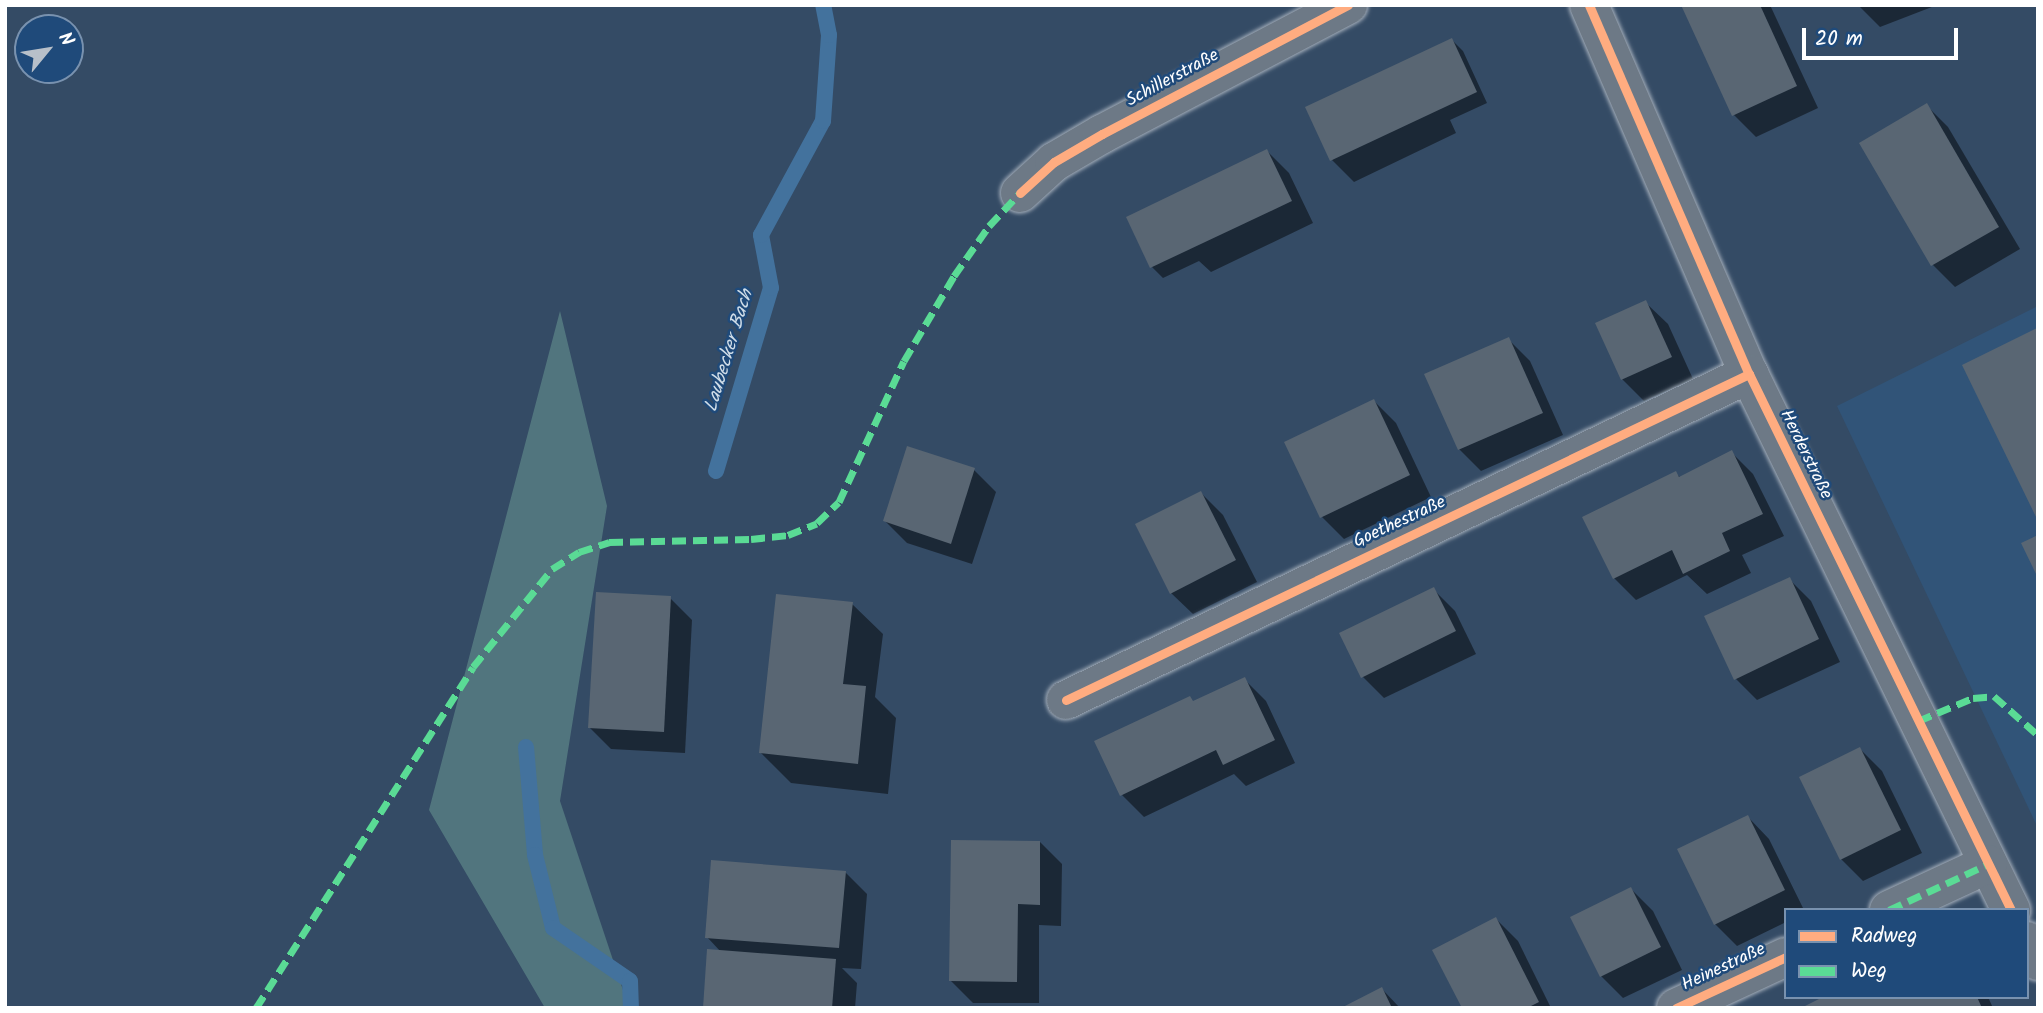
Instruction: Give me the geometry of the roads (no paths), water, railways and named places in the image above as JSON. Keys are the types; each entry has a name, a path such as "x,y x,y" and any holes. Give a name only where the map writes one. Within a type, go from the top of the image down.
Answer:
{"street":[{"name":"Schillerstraße","path":"1020,193 1054,162 1102,134 1348,5"},
{"name":"Herderstraße","path":"1589,5 1749,374 2010,908"},
{"name":"Goethestraße","path":"1066,700 1749,374"},
{"path":"1893,908 1988,864"},
{"path":"2029,945 2038,961"},
{"name":"Heinestraße","path":"1676,1008 1784,958"}],"waterway":[{"name":"Laubecker Bach","path":"716,471 771,288 761,235 823,121 829,35 823,5"},
{"name":"Laubecker Bach","path":"526,747 535,855 553,928 630,981 631,1008"}]}
